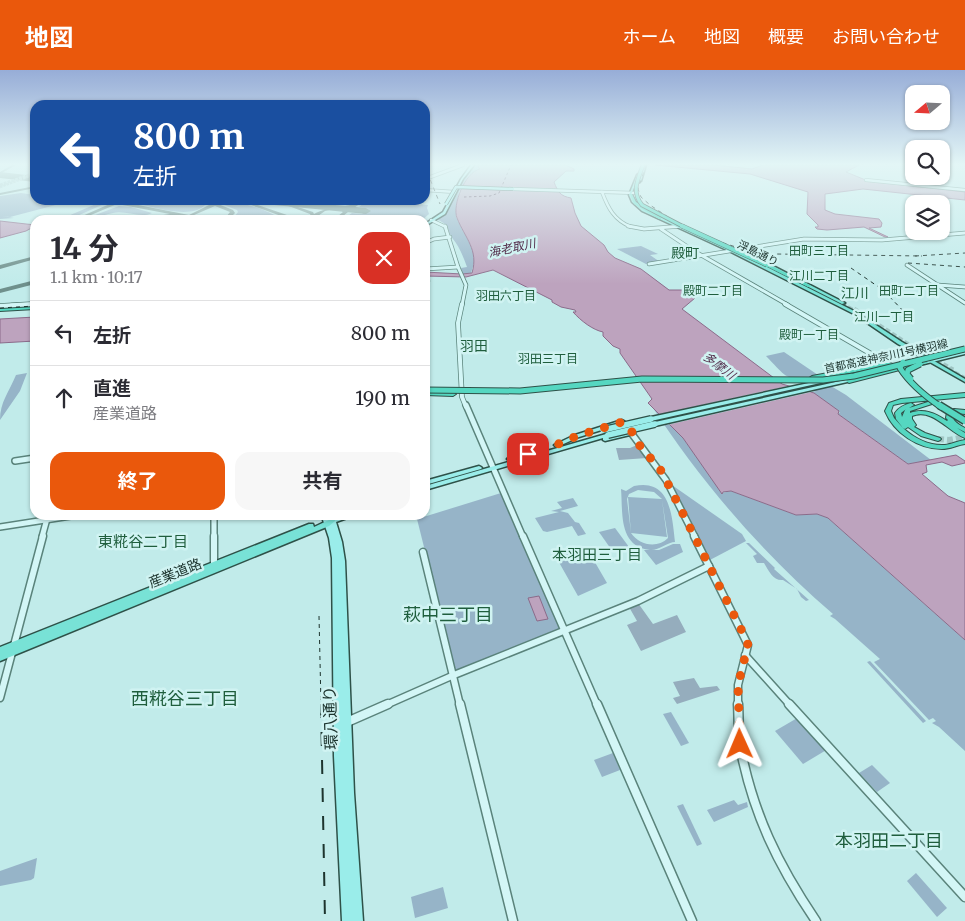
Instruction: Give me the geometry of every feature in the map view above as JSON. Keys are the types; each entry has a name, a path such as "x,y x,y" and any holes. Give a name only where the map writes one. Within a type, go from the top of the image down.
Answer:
{"highway":[{"name":"浮島通り","path":"637,205 660,218 735,251 855,313 929,360 965,379"},
{"path":"641,205 660,218"},
{"name":"浮島通り","path":"648,207 681,226"},
{"path":"646,208 808,286 648,210 646,208"},
{"path":"1,309 30,308"},
{"path":"965,350 906,361 901,364 900,368 905,376 937,404 951,414 965,420"},
{"name":"首都高速神奈川1号横羽線","path":"602,382 649,380 813,382 845,380 956,354 965,350"},
{"name":"首都高速神奈川1号横羽線","path":"602,382 642,379 825,382 905,366 965,350"},
{"path":"956,354 912,367 907,372 912,380 940,404 965,420"},
{"path":"813,382 849,381 929,360"},
{"path":"779,380 821,377 882,365 891,365"},
{"path":"430,392 528,393 602,382"},
{"path":"964,395 898,401 890,406 888,413 903,430 926,444 942,447 965,442"},
{"path":"948,397 933,403 930,409 937,415 965,429"},
{"path":"948,397 906,407 898,413 900,421 908,429 920,436 938,440 916,428 909,421 909,415 919,412 934,416 965,436"},
{"path":"965,412 954,411 948,415 951,420 965,429"},
{"name":"産業道路","path":"12,649 214,564 325,520"},
{"name":"産業道路","path":"12,649 325,520"},
{"path":"0,651 12,649"},
{"path":"0,657 12,649"}],"main road":[{"path":"440,213 445,205"},
{"path":"432,220 444,210 446,205"},
{"path":"432,220 446,205"},
{"path":"432,220 445,212 448,205"},
{"path":"430,482 492,466 651,419 896,369 965,350"},
{"path":"606,432 891,365 929,360"},
{"path":"430,486 622,422"},
{"path":"556,445 576,442 586,444 632,433"},
{"name":"環八通り","path":"331,520 339,542 341,561 342,724 348,921"},
{"name":"環八通り","path":"342,724 357,921"}],"street":[{"path":"606,205 608,209 624,223 641,231 681,226"},
{"path":"432,220 445,225 466,288 458,323 460,390 692,921"},
{"path":"661,229 703,256 896,369"},
{"path":"649,264 809,238 879,240 965,233"},
{"path":"430,241 436,238 450,237"},
{"path":"907,265 965,303"},
{"path":"430,268 458,268"},
{"path":"937,285 965,287"},
{"path":"622,422 660,469 746,639 748,645 738,685 738,704 740,744 750,790 773,851 793,887 816,921"},
{"path":"15,461 30,459"},
{"path":"0,528 34,520"},
{"path":"0,698 46,520"},
{"path":"214,520 214,564"},
{"path":"423,552 513,921"},
{"path":"342,724 454,675 638,601 709,566"},
{"path":"745,655 965,896"}],"shaded area":[{"path":"0,205 56,205 10,217 2,216 14,218 0,219"},
{"path":"94,205 102,205 79,215 70,215"},
{"path":"144,205 205,205 200,209 181,212"},
{"path":"224,205 246,205 273,215 236,215 237,210"},
{"path":"362,205 428,205 429,214 349,215 352,213 362,214 369,209 359,207"},
{"path":"451,205 457,205 456,217 476,256 471,273 463,274 461,268 467,267 461,252 447,226 438,220 448,211"},
{"path":"119,206 131,207 152,213 143,215 118,212 95,215"},
{"path":"641,246 658,254 650,255 660,262 646,264 617,249"},
{"path":"784,352 821,377 794,378 785,375 766,356"},
{"path":"27,373 20,391 0,420 3,402 16,375"},
{"path":"831,386 846,395 931,460 908,464 838,414 840,412 811,391"},
{"path":"651,405 683,438 722,493 731,491 796,515 817,514 828,518 965,640 965,751 932,723 936,721 933,718 929,720 874,662 880,659 830,616 833,614 782,567 734,516 691,462"},
{"path":"637,445 647,458 619,460 616,448 630,448"},
{"path":"669,483 742,534 746,541 708,561"},
{"path":"646,485 656,488 662,494 667,502 673,522 675,542 650,550 632,542 624,527 621,489 626,491 634,486","holes":["638,490 654,492 662,499 628,497 631,533 627,499 629,494","662,500 668,538 659,544 648,544 643,543 631,533 667,537"]},
{"path":"501,493 560,630 455,671 417,520 430,520 430,515"},
{"path":"573,498 578,506 560,511 568,513 575,522 579,523 586,534 578,536 572,526 547,532 543,531 535,518 559,512 551,511 562,508 557,502"},
{"path":"615,528 629,547 613,552 599,532"},
{"path":"746,543 749,543 795,588 783,580 774,577 764,563 757,563 753,556 757,554"},
{"path":"673,544 680,544 683,552 656,565 644,550 659,550"},
{"path":"580,551 582,554 589,552 607,583 578,596 556,557"},
{"path":"797,590 809,600 806,601 801,597"},
{"path":"638,603 653,624 677,615 686,632 641,651 627,625 637,621 629,607"},
{"path":"870,661 926,721 923,723 867,662"},
{"path":"694,678 700,688 717,686 720,690 677,704 673,698 680,696 673,682"},
{"path":"671,712 689,743 681,746 663,714"},
{"path":"799,717 828,749 803,764 775,731"},
{"path":"613,753 620,770 602,777 594,760"},
{"path":"872,765 890,783 877,792 859,773"},
{"path":"734,800 738,805 747,802 748,807 714,822 707,810"},
{"path":"683,804 702,844 697,846 677,806"},
{"path":"37,858 34,878 0,886 0,871"},
{"path":"916,873 947,908 937,917 907,881"},
{"path":"443,887 448,908 415,918 411,897"}],"water":[{"path":"456,205 573,205 581,226 604,245 615,258 641,269 669,290 684,290 695,298 682,309 782,384 814,393 839,411 838,414 908,464 956,455 965,461 965,463 952,466 942,462 926,465 927,472 922,474 948,496 965,503 965,640 828,518 817,514 796,515 731,491 723,492 722,494 683,438 648,403 652,399 620,353 620,349 613,346 603,336 603,332 591,327 580,319 573,312 576,312 575,310 561,307 552,302 552,300 493,270 466,277 430,276 430,272 472,273 474,258 470,244 457,218"},
{"path":"807,205 825,205 825,210 835,214 879,219 882,223 881,227 869,228 888,237 864,227 827,230 817,229 815,227 818,227 807,214"},
{"path":"0,221 30,224 30,229 26,231 0,238"},
{"path":"30,317 30,341 0,343 0,319"},
{"path":"539,596 548,619 537,621 528,598"}],"pier":[{"path":"793,385 804,388 662,420 806,388 816,391 667,425 656,415"}],"taxiway":[{"path":"87,215 111,205"},
{"path":"128,205 179,215"},
{"path":"191,215 213,205"},
{"path":"217,205 232,211 233,213 230,215"},
{"path":"254,205 283,215"},
{"path":"288,205 312,213 312,215"},
{"path":"340,208 356,205"},
{"path":"316,215 324,210 336,208"},
{"path":"341,209 346,212 342,215"},
{"path":"0,267 30,258"},
{"path":"0,291 30,283"}],"runway":[{"path":"305,205 366,211"}],"tunnel":[{"path":"807,287 841,304"},
{"path":"841,304 856,312"},
{"path":"854,309 907,344 953,370"},
{"path":"948,369 965,379"},
{"path":"938,439 949,440 965,437"}],"railway":[{"path":"650,205 674,221 714,240 742,249 776,254 916,256"},
{"path":"916,256 965,253"},
{"path":"916,256 922,256"},
{"path":"908,263 965,267"},
{"path":"851,268 883,290 913,321"},
{"path":"0,308 30,306"},
{"path":"319,616 321,705"},
{"path":"321,704 325,921"}],"district":[{"name":"田町三丁目","path":"819,251"},
{"name":"殿町","path":"685,253"},
{"name":"江川二丁目","path":"819,276"},
{"name":"殿町二丁目","path":"713,291"},
{"name":"田町二丁目","path":"909,291"},
{"name":"江川","path":"855,293"},
{"name":"羽田六丁目","path":"506,296"},
{"name":"江川一丁目","path":"884,317"},
{"name":"殿町一丁目","path":"809,335"},
{"name":"羽田","path":"474,346"},
{"name":"羽田三丁目","path":"548,359"},
{"name":"東糀谷二丁目","path":"143,542"},
{"name":"本羽田三丁目","path":"597,555"},
{"name":"萩中三丁目","path":"448,615"},
{"name":"西糀谷三丁目","path":"185,699"},
{"name":"本羽田二丁目","path":"889,841"}],"route":[{"path":"528,454 622,422 636,436 640,446 660,469 746,637 748,645 738,685 740,744"}],"water label":[{"name":"海老取川","path":"512,248"},
{"name":"多摩川","path":"719,366"}]}
